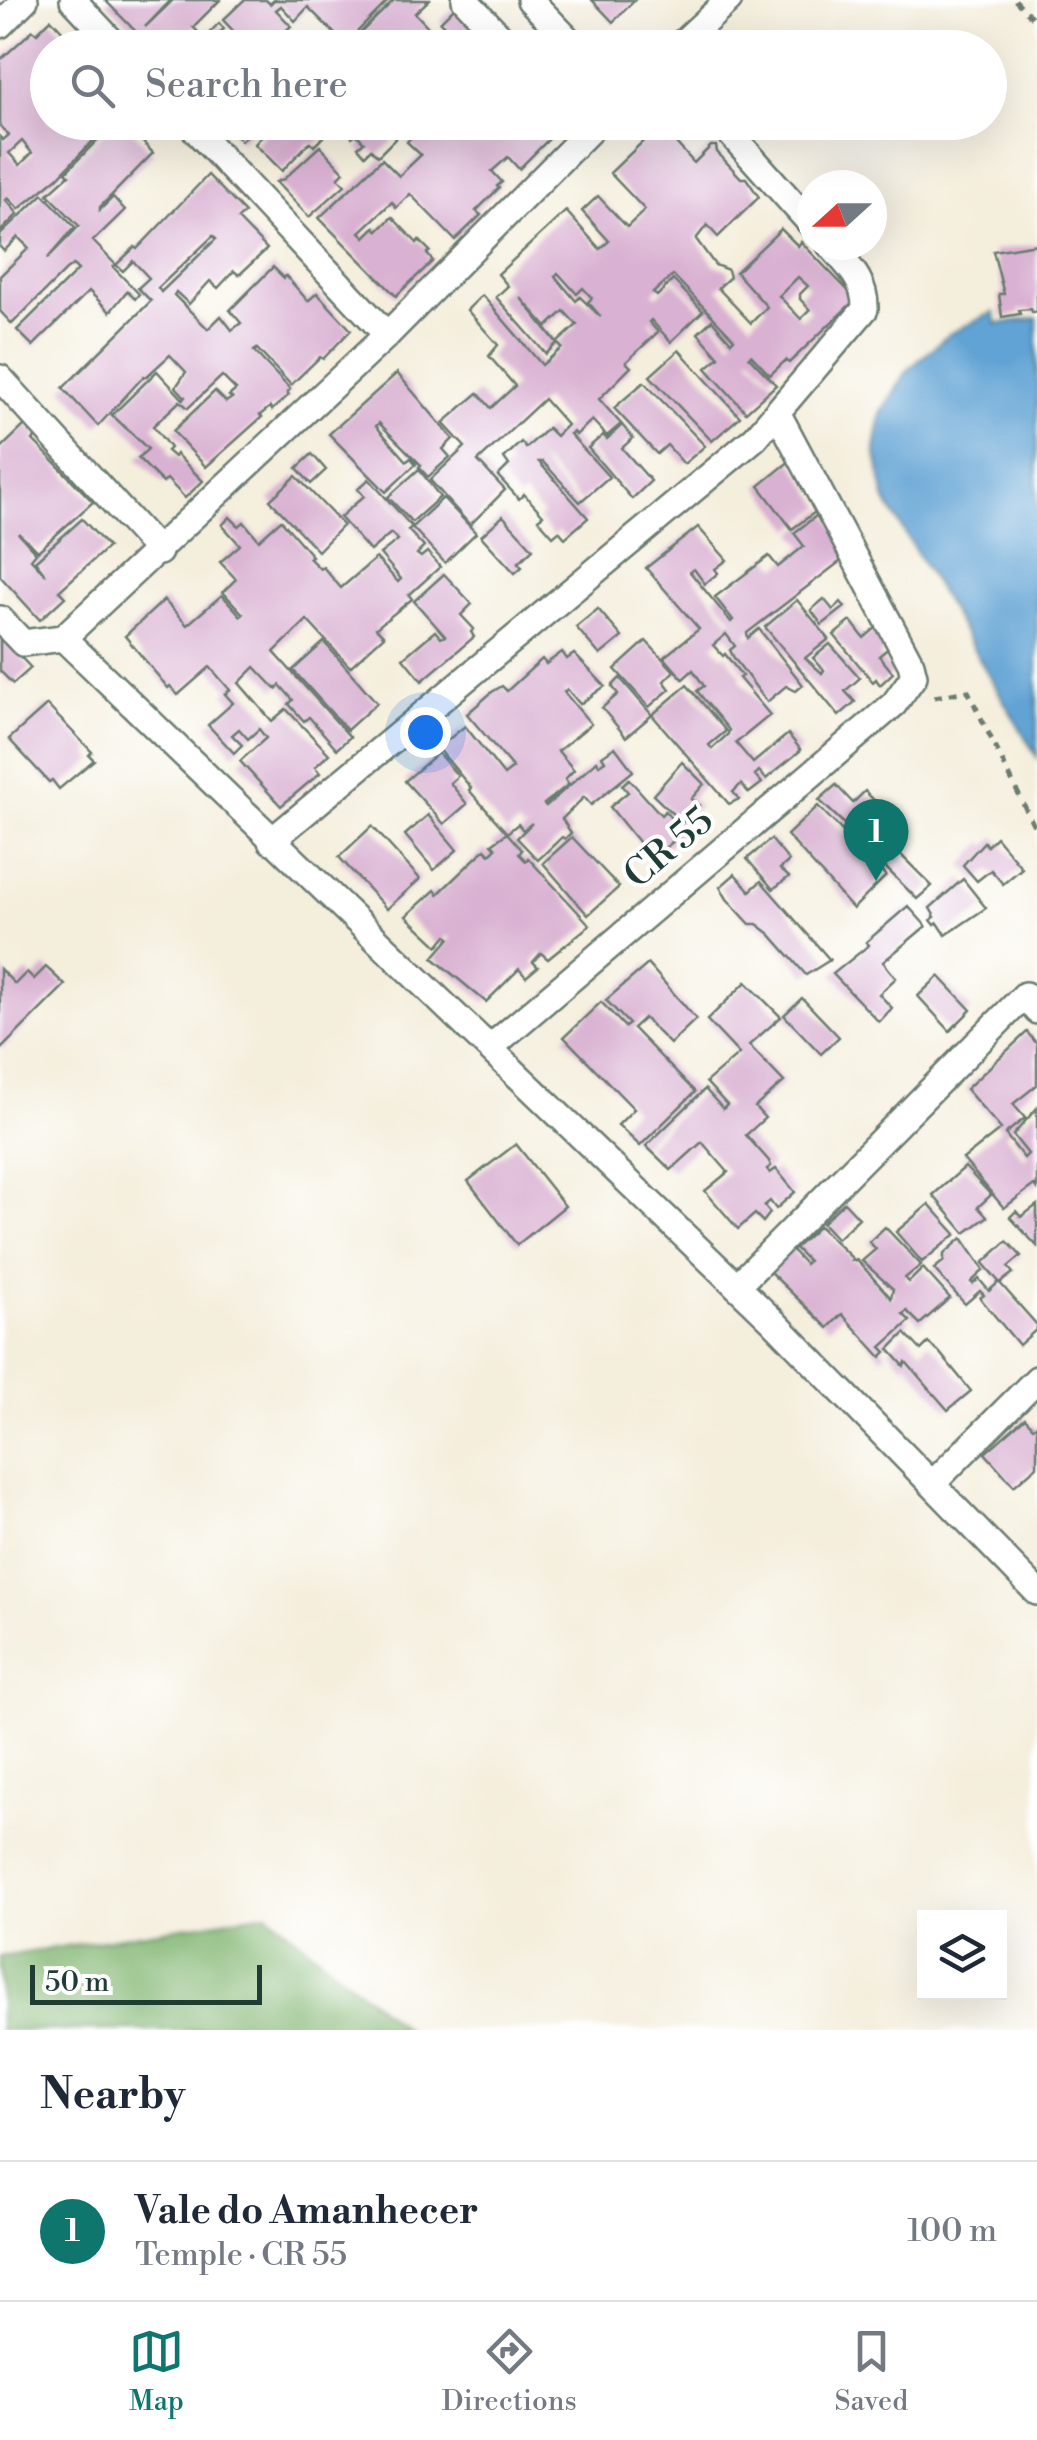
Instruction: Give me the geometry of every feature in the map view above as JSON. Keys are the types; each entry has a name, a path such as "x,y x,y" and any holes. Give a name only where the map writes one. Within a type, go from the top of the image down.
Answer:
{"street":[{"path":"0,25 25,0"},
{"path":"73,0 101,30"},
{"path":"466,0 494,30"},
{"path":"530,0 559,30"},
{"path":"696,30 729,0"},
{"path":"205,140 387,335"},
{"path":"0,619 23,643 64,638 387,335 576,140"},
{"path":"736,140 797,209"},
{"path":"271,842 755,438 865,309 866,295 858,277 843,260"},
{"path":"0,378 159,552"},
{"path":"777,412 911,664 914,676 894,704"},
{"path":"64,638 271,842 491,1046 737,1286 1037,1592"},
{"name":"CR 55","path":"491,1046 894,704"},
{"path":"737,1286 1025,996 1037,1011"},
{"path":"932,1484 1037,1379"}],"path":[{"path":"1015,0 1037,23"},
{"path":"894,704 968,691 1037,832"}],"green space":[{"path":"267,1913 406,2030 0,2030 0,1957"}],"water":[{"path":"994,312 997,324 1037,318 1037,757 885,499 875,449 881,414 908,370 949,334"}],"building":[{"path":"105,0 171,0 145,27 173,0 220,0 193,27 196,30 134,30"},
{"path":"244,0 266,0 270,4 274,0 389,0 359,30 331,30 308,7 295,21 281,6 276,10 291,26 287,30 233,30 223,20"},
{"path":"394,0 429,0 415,13 429,30 363,30"},
{"path":"592,0 635,0 613,22"},
{"path":"456,6 479,30 448,30 440,22"},
{"path":"51,19 61,30 40,30"},
{"path":"30,33 30,140 94,140 57,178 19,209 8,198 18,214 0,232 0,137 3,140 9,135 0,126 0,60","holes":["22,141 32,153 20,165 9,153"]},
{"path":"97,140 141,140 153,153 100,207 113,197 125,210 93,241 139,294 135,299 127,291 110,312 89,291 33,346 17,330 78,270 73,265 66,270 12,324 0,311 0,276 29,248 18,237 4,251 0,235 43,194 75,227 47,259 79,226 48,194 69,175 66,172"},
{"path":"259,140 320,140 314,146 310,142 282,171 255,144"},
{"path":"394,140 378,156 371,149 365,155 358,147 364,142"},
{"path":"548,140 519,169 508,157 492,171 502,182 499,188 476,211 481,215 455,240 410,194 396,208 392,202 360,232 365,237 375,227 378,231 392,217 430,251 427,254 433,261 396,296 319,218 382,159 399,176 421,155 407,142"},
{"path":"644,140 673,140 694,163 711,146 716,146 717,152 741,178 746,178 759,197 718,237 707,225 696,239 715,265 728,270 730,277 718,288 751,323 767,307 736,272 781,229 797,245 797,260 818,260 856,299 789,363 786,360 770,375 749,357 776,385 746,412 706,368 719,357 698,333 712,320 731,342 734,339 673,275 653,293 657,296 673,280 703,311 671,342 651,320 658,332 626,362 631,367 599,399 621,424 607,436 592,420 576,435 570,434 609,477 580,502 539,462 588,518 565,538 559,531 553,536 538,519 543,515 524,494 519,499 498,476 509,465 504,458 521,442 526,448 548,428 556,436 567,425 544,399 478,461 505,490 470,525 430,480 465,447 443,423 478,393 491,408 515,386 489,356 498,345 467,310 482,295 542,365 562,348 557,343 546,354 496,297 508,286 498,274 566,211 600,249 609,241 582,211 598,196 627,227 645,210 610,173","holes":["558,273 577,294 583,288 592,298 588,302 601,317 580,297 576,301 555,276","798,277 808,286 800,299 810,310 801,319 779,296","520,297 547,327 564,311 577,325 557,343"]},
{"path":"320,146 344,172 338,178 345,185 309,217 276,182"},
{"path":"208,175 245,213 238,219 267,249 239,275 234,271 218,288 210,281 189,304 176,292 174,295 208,329 221,316 232,330 241,323 230,310 273,267 308,301 317,293 351,330 291,385 257,349 254,351 290,389 289,395 260,415 206,467 173,431 215,391 226,402 232,398 229,396 236,390 222,376 188,408 180,401 153,426 170,448 167,451 174,457 176,454 203,481 185,498 138,458 148,449 112,415 157,371 185,397 176,387 186,372 170,355 144,376 98,426 63,388 151,301 138,288 149,278 133,261 123,271 116,265 137,249","holes":["213,236 216,239 161,292 158,288"]},
{"path":"1037,244 1037,312 1019,310 1020,314 1002,317 999,294 1004,294 993,251"},
{"path":"679,350 740,417 712,441 650,376"},
{"path":"397,373 453,439 443,449 450,457 428,477 421,465 379,423 376,426 407,461 411,458 416,464 386,492 329,434"},
{"path":"644,382 705,446 684,464 667,445 657,454 614,408"},
{"path":"27,423 38,435 33,440 93,502 38,551 18,533 36,553 31,559 46,575 35,561 82,519 108,547 59,591 65,597 40,620 0,576 0,449"},
{"path":"622,425 633,438 622,448 651,481 632,499 588,448 603,435 607,439"},
{"path":"312,454 326,470 311,484 297,468"},
{"path":"791,460 822,507 792,529 759,486"},
{"path":"419,469 440,497 412,522 388,497"},
{"path":"296,476 343,525 318,551 270,500"},
{"path":"369,479 412,527 408,530 424,547 417,554 421,557 427,552 440,567 409,595 412,599 376,628 384,636 350,667 307,620 274,652 350,737 337,749 309,717 304,721 289,704 293,700 280,685 276,689 255,667 239,683 272,721 286,709 329,754 315,767 320,773 281,806 240,761 266,738 259,729 248,739 239,729 232,735 242,745 234,753 208,725 233,703 225,694 230,690 210,667 178,695 125,636 164,600 187,625 222,595 243,614 223,592 236,579 220,562 240,545 222,525 230,517 239,526 244,522 259,540 281,520 312,556 309,558 320,569 323,567 341,588 376,558 398,582 401,579 380,554 398,540 391,533 370,551 340,517 364,496 358,489"},
{"path":"443,498 476,533 445,563 412,527"},
{"path":"825,509 850,554 747,633 748,638 759,629 803,685 796,691 786,686 767,702 734,658 730,650 735,646 726,634 713,645 725,654 770,715 736,743 753,763 788,734 801,750 766,779 759,771 755,775 762,783 749,793 741,784 733,792 739,799 729,804 652,715 687,685 726,731 709,745 712,749 729,730 697,691 704,686 693,670 683,679 664,657 699,629 646,568 698,527 727,560 705,584 694,569 690,572 731,622 715,597 769,556 778,567 804,546 794,533"},
{"path":"503,516 533,549 518,563 522,567 515,573 481,536"},
{"path":"444,574 472,604 461,615 474,629 474,637 422,681 403,658 435,631 441,638 445,636 414,601"},
{"path":"824,599 833,610 841,602 845,607 822,625 811,610"},
{"path":"797,600 829,639 805,658 822,673 824,670 813,658 830,644 860,678 845,691 855,702 839,716 765,627"},
{"path":"598,609 622,637 600,655 576,627"},
{"path":"851,621 864,638 878,626 892,645 879,656 893,673 880,685 876,679 873,682 834,635"},
{"path":"0,635 31,668 13,684 0,671"},
{"path":"646,641 674,671 664,681 670,689 649,707 615,669"},
{"path":"324,642 377,703 347,730 293,670"},
{"path":"562,652 567,659 574,654 605,686 580,704 567,689 564,692 591,724 558,751 574,770 565,779 569,784 544,804 546,806 597,761 599,765 605,761 602,756 615,747 633,771 591,805 584,797 562,819 571,833 538,860 517,838 532,823 523,830 518,824 507,833 438,748 465,726 504,775 513,768 467,714 502,686 507,691 542,659 546,664"},
{"path":"620,678 652,715 626,737 602,708 618,694 612,686"},
{"path":"47,705 92,752 89,755 94,760 59,789 9,739"},
{"path":"438,753 458,776 450,783 467,804 444,824 405,781"},
{"path":"682,762 704,784 691,799 699,805 682,823 653,795"},
{"path":"629,779 683,833 652,859 610,807 628,792 622,785"},
{"path":"836,785 853,803 865,791 900,827 875,853 819,800"},
{"path":"818,806 886,876 853,909 787,835"},
{"path":"428,815 457,850 434,870 405,835"},
{"path":"372,826 420,879 387,909 339,857"},
{"path":"507,833 522,850 519,854 526,861 528,858 590,925 548,959 541,953 533,962 538,967 526,977 519,969 486,1002 433,958 450,938 447,935 438,946 406,916 435,890 438,894 485,849 490,854 496,848 492,844"},
{"path":"572,837 619,887 588,915 543,863"},
{"path":"996,837 1022,868 1003,884 991,870 977,881 963,865 984,842 987,846"},
{"path":"771,839 789,861 780,869 789,877 773,889 747,859"},
{"path":"891,845 932,886 917,899 877,859"},
{"path":"735,874 750,891 761,881 830,960 806,975 770,934 757,924 750,924 727,899 720,887"},
{"path":"963,879 986,908 946,935 931,920 935,917 930,908"},
{"path":"908,906 926,926 883,962 896,978 879,994 892,1008 879,1022 833,974"},
{"path":"648,964 696,1019 670,1044 644,1018 633,1028 695,1092 640,1146 618,1125 634,1109 564,1037 601,1002 625,1027 629,1024 606,1000"},
{"path":"46,967 65,985 0,1050 0,969 15,984 27,972 34,979"},
{"path":"939,976 971,1010 950,1031 918,996"},
{"path":"746,982 781,1017 749,1045 784,1082 755,1107 765,1118 746,1135 769,1161 770,1173 776,1169 795,1192 776,1209 770,1201 764,1206 770,1213 763,1222 755,1214 738,1229 705,1191 728,1172 702,1142 671,1170 646,1146 705,1089 723,1109 727,1105 706,1082 739,1054 707,1020"},
{"path":"802,998 839,1037 821,1054 784,1015"},
{"path":"1027,1032 1037,1044 1037,1085 1013,1104 1025,1118 1005,1134 1024,1158 1028,1154 1013,1135 1037,1108 1037,1189 1034,1185 1004,1208 963,1159 1001,1129 966,1089"},
{"path":"516,1144 565,1206 517,1245 468,1181"},
{"path":"965,1167 991,1195 978,1207 987,1217 965,1233 933,1195"},
{"path":"844,1202 859,1218 837,1239 822,1223"},
{"path":"929,1204 956,1234 922,1262 896,1232"},
{"path":"1037,1205 1037,1246 1010,1217 1016,1211 1021,1217"},
{"path":"819,1226 891,1298 893,1289 862,1261 876,1249 869,1242 885,1227 921,1265 905,1278 909,1282 923,1268 950,1298 920,1324 907,1311 903,1314 910,1321 881,1347 886,1352 881,1357 842,1314 828,1328 769,1271 791,1249 805,1264 808,1261 795,1248"},
{"path":"962,1238 984,1270 971,1282 979,1279 989,1291 999,1282 1037,1325 1019,1345 980,1298 984,1295 980,1291 965,1304 934,1269"},
{"path":"1007,1241 1021,1256 1008,1267 1013,1273 1000,1283 983,1263"},
{"path":"905,1333 921,1350 928,1343 939,1352 971,1391 948,1410 906,1362 904,1366 889,1349"},
{"path":"1025,1418 1033,1427 1037,1425 1037,1466 1014,1486 985,1453"}],"place":[{"name":"Vale do Amanhecer","path":"876,881"}]}
